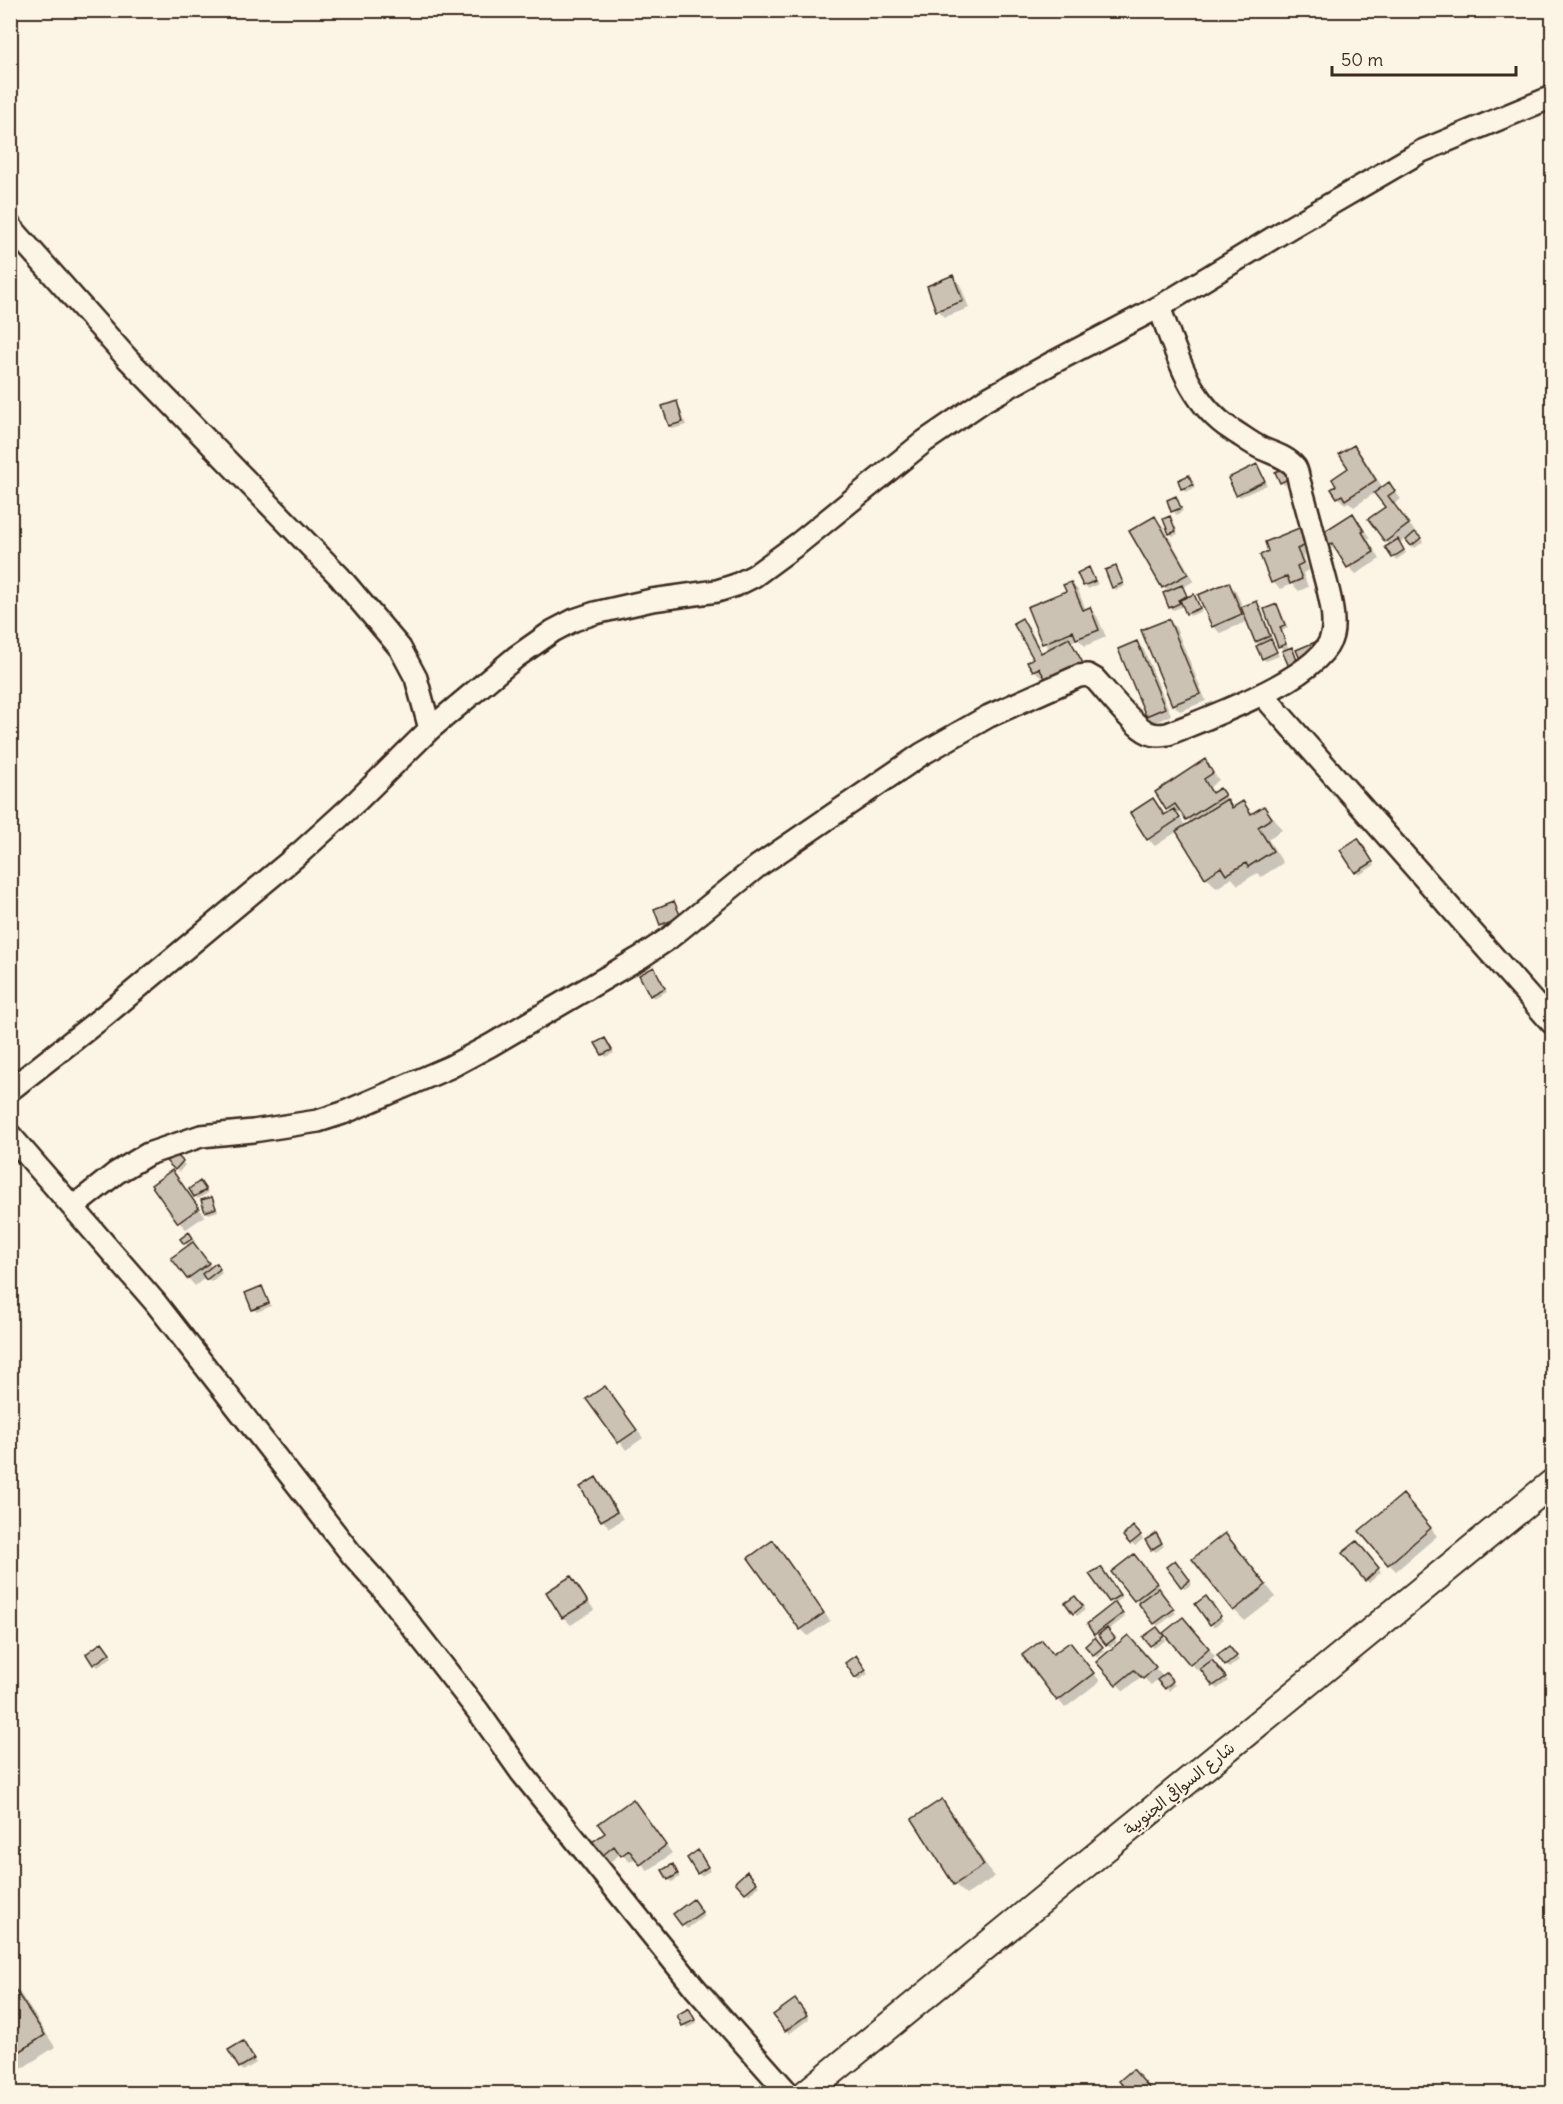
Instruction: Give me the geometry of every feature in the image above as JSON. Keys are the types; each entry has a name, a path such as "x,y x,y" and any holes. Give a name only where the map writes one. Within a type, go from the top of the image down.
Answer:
{"street":[{"path":"10,1090 104,1016 302,852 430,729 532,644 573,620 595,613 652,600 717,591 754,576 799,543 925,441 985,400 1159,307 1422,151 1552,97"},
{"path":"10,226 127,358 339,576 392,639 416,678 430,729"},
{"path":"74,1207 116,1173 148,1154 201,1136 286,1126 343,1113 450,1067 490,1046 668,939 758,866 922,754 989,716 1079,676 1088,675 1095,679 1137,724 1146,732 1157,736 1168,734 1262,694 1311,664 1325,652 1332,636 1330,600 1295,467 1275,452 1263,449 1229,428 1204,406 1191,388 1159,307"},
{"path":"1262,694 1552,1023"},
{"path":"10,1135 155,1302 353,1556 381,1587 478,1711 521,1772 695,1988 789,2094"},
{"name":"شارع السواقي الجنوبية","path":"805,2094 1551,1488"}],"building":[{"path":"953,275 963,301 936,311 927,286"},
{"path":"677,401 683,422 669,426 662,406"},
{"path":"1354,445 1376,480 1345,500 1342,495 1337,498 1331,489 1336,486 1332,479 1348,468 1339,454"},
{"path":"1257,464 1265,481 1236,495 1228,478"},
{"path":"1285,468 1290,478 1280,483 1275,472"},
{"path":"1189,475 1193,485 1181,489 1178,480"},
{"path":"1389,482 1395,491 1388,496 1409,524 1385,542 1368,519 1385,507 1374,493"},
{"path":"1176,496 1181,508 1171,512 1167,500"},
{"path":"1353,513 1374,552 1347,568 1332,543 1328,546 1320,534"},
{"path":"1155,516 1188,574 1162,588 1129,531"},
{"path":"1170,516 1176,531 1169,534 1163,519"},
{"path":"1304,526 1311,543 1297,549 1303,563 1297,566 1302,579 1290,584 1287,576 1271,583 1260,555 1268,551 1265,542"},
{"path":"1415,532 1421,538 1411,546 1406,540"},
{"path":"1398,539 1404,550 1392,558 1385,547"},
{"path":"1116,566 1123,583 1112,588 1105,570"},
{"path":"1089,567 1095,581 1083,586 1077,573"},
{"path":"1071,582 1083,610 1090,607 1099,630 1076,639 1073,631 1042,644 1027,607 1066,591 1063,585"},
{"path":"1229,582 1242,614 1212,627 1198,595"},
{"path":"1182,585 1187,596 1178,600 1180,603 1169,608 1163,593"},
{"path":"1194,594 1200,608 1186,614 1180,600"},
{"path":"1257,601 1270,636 1255,642 1241,607"},
{"path":"1277,604 1285,625 1280,627 1286,644 1278,647 1264,609"},
{"path":"1022,618 1041,653 1069,638 1084,665 1049,685 1039,668 1033,671 1027,662 1033,658 1013,623"},
{"path":"1169,619 1200,694 1172,705 1141,630"},
{"path":"1271,639 1277,652 1262,659 1256,646"},
{"path":"1137,641 1165,708 1146,716 1118,649"},
{"path":"1315,642 1318,651 1300,659 1296,650"},
{"path":"1292,647 1299,666 1290,669 1282,651"},
{"path":"1205,759 1213,773 1204,779 1212,793 1220,788 1225,795 1186,820 1175,804 1166,810 1155,792"},
{"path":"1153,798 1164,815 1174,809 1180,818 1147,840 1130,813"},
{"path":"1227,799 1232,808 1243,801 1251,814 1264,806 1272,818 1258,827 1273,851 1248,867 1246,863 1226,875 1221,867 1205,878 1176,831"},
{"path":"1358,838 1373,862 1355,873 1340,850"},
{"path":"674,901 681,917 660,925 654,909"},
{"path":"654,967 665,988 650,996 639,975"},
{"path":"605,1038 612,1050 602,1055 595,1043"},
{"path":"172,1151 183,1161 175,1170 164,1159"},
{"path":"172,1170 199,1208 178,1223 151,1185"},
{"path":"200,1181 206,1190 194,1197 189,1189"},
{"path":"212,1197 216,1208 205,1212 201,1200"},
{"path":"189,1232 193,1238 184,1244 180,1239"},
{"path":"193,1242 209,1263 187,1279 171,1258"},
{"path":"216,1263 220,1269 206,1280 202,1274"},
{"path":"262,1286 269,1303 252,1310 245,1293"},
{"path":"605,1386 637,1430 618,1443 586,1399"},
{"path":"596,1477 617,1512 601,1521 580,1487"},
{"path":"1403,1494 1431,1528 1388,1565 1359,1531"},
{"path":"1133,1526 1141,1535 1130,1544 1123,1536"},
{"path":"1156,1533 1162,1543 1151,1550 1145,1540"},
{"path":"1225,1533 1266,1585 1233,1611 1192,1559"},
{"path":"773,1540 824,1613 800,1630 748,1558"},
{"path":"1357,1541 1379,1568 1365,1581 1342,1553"},
{"path":"1134,1554 1157,1583 1134,1601 1111,1572"},
{"path":"1175,1560 1190,1580 1181,1587 1166,1567"},
{"path":"1101,1567 1120,1595 1109,1602 1089,1574"},
{"path":"571,1576 588,1602 562,1618 546,1592"},
{"path":"1158,1588 1174,1609 1154,1624 1138,1603"},
{"path":"1075,1596 1083,1606 1073,1614 1065,1603"},
{"path":"1206,1596 1221,1616 1210,1625 1195,1604"},
{"path":"1115,1602 1123,1613 1094,1635 1087,1624"},
{"path":"1183,1617 1209,1648 1190,1665 1163,1633"},
{"path":"1157,1627 1164,1636 1150,1646 1143,1637"},
{"path":"1107,1628 1115,1638 1106,1645 1098,1635"},
{"path":"1128,1635 1156,1667 1143,1679 1134,1670 1116,1685 1096,1662"},
{"path":"1095,1637 1103,1647 1093,1655 1085,1646"},
{"path":"1042,1640 1053,1654 1070,1642 1094,1673 1057,1701 1022,1655"},
{"path":"102,1642 110,1653 93,1665 86,1654"},
{"path":"1229,1646 1237,1656 1225,1666 1217,1655"},
{"path":"856,1655 866,1670 855,1678 845,1663"},
{"path":"1212,1660 1226,1677 1213,1686 1200,1669"},
{"path":"1166,1673 1173,1681 1165,1689 1157,1680"},
{"path":"633,1799 666,1845 640,1865 629,1850 621,1856 614,1846 602,1856 592,1842 605,1833 598,1824"},
{"path":"942,1799 984,1865 954,1885 912,1819"},
{"path":"698,1850 708,1867 697,1874 687,1858"},
{"path":"673,1864 678,1874 668,1880 662,1870"},
{"path":"747,1871 757,1883 745,1893 735,1882"},
{"path":"693,1899 702,1912 682,1926 673,1914"},
{"path":"10,1982 45,2035 10,2058"},
{"path":"795,1999 807,2015 785,2031 773,2015"},
{"path":"689,2008 695,2020 682,2026 677,2015"},
{"path":"243,2041 254,2059 239,2068 228,2050"},
{"path":"1133,2069 1153,2092 1151,2094 1130,2094 1119,2081"}]}
